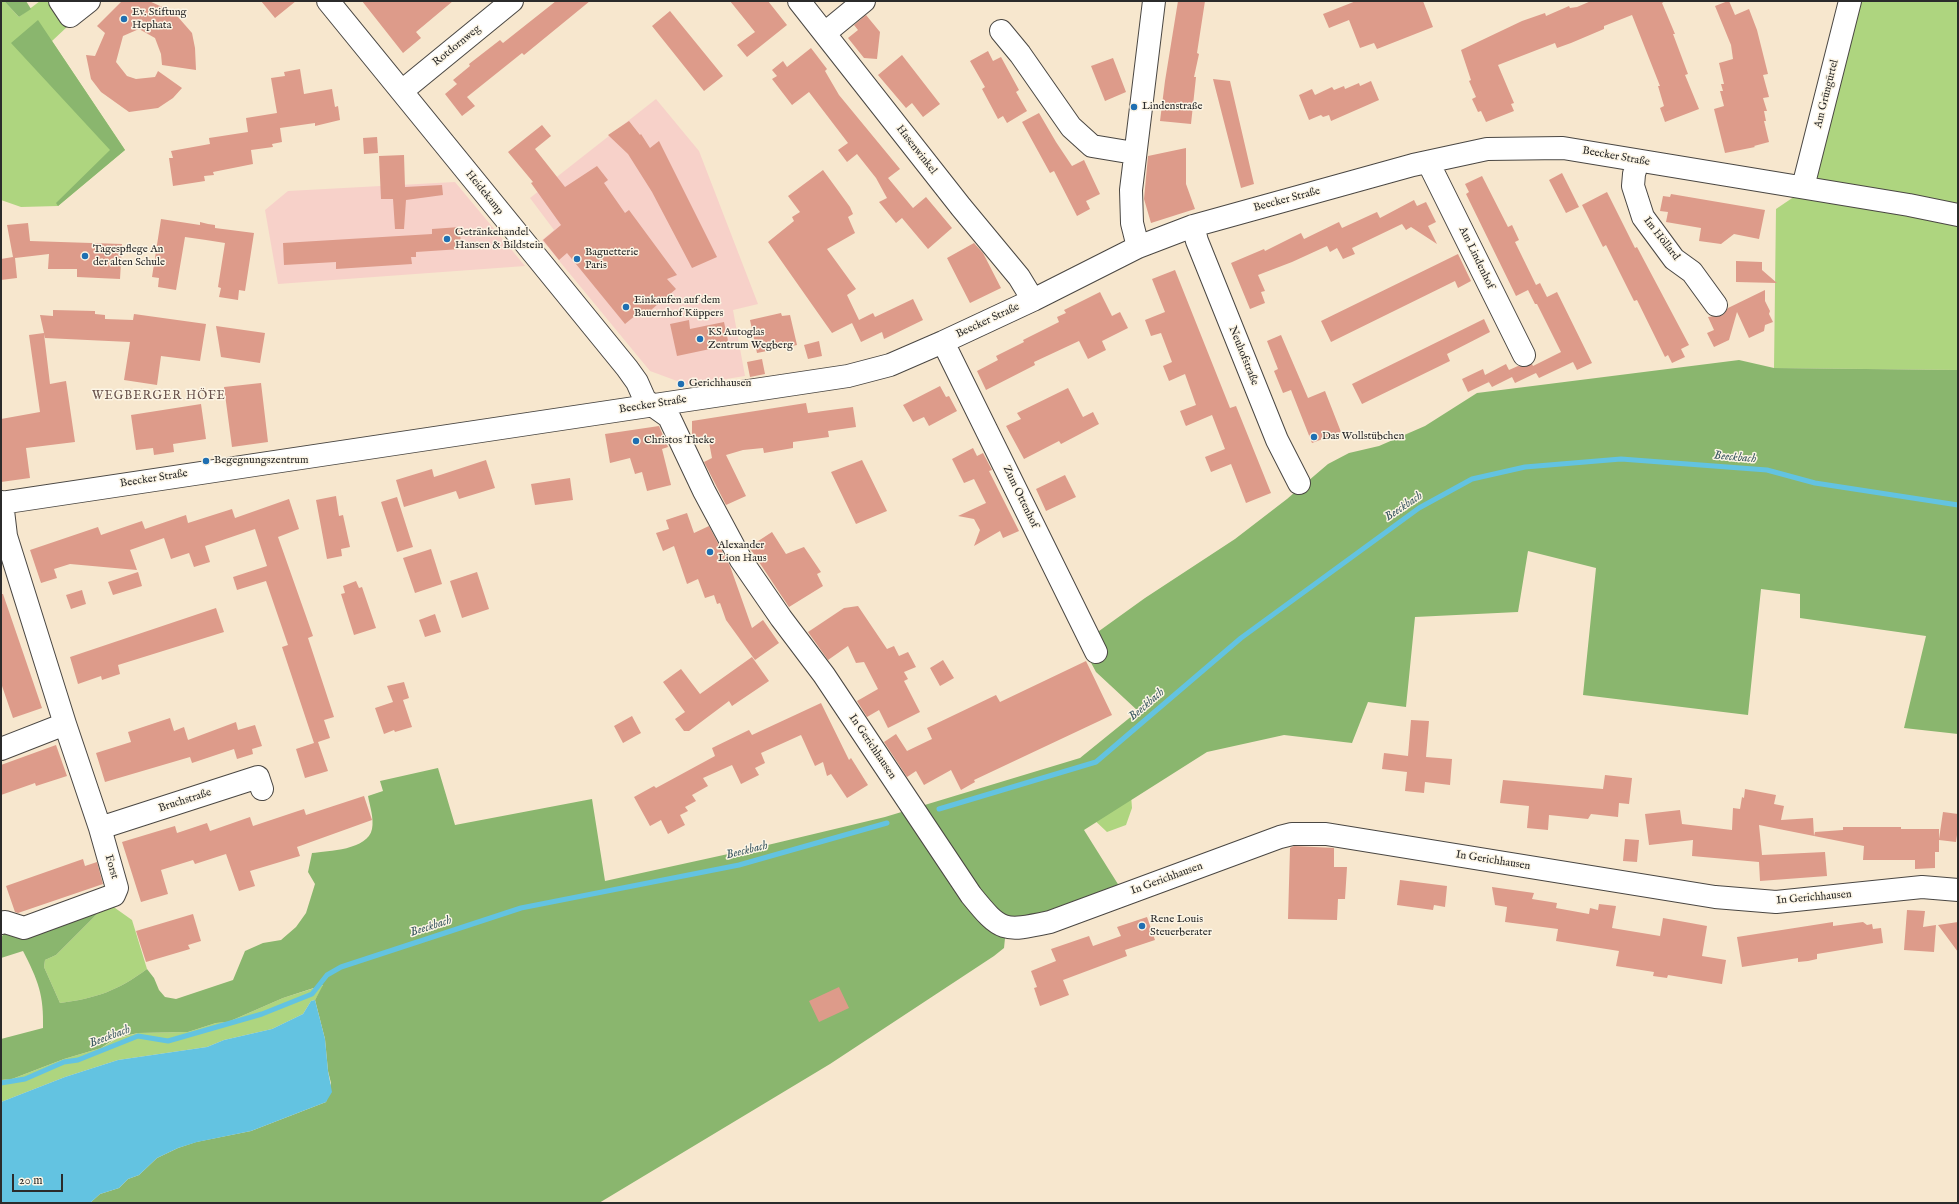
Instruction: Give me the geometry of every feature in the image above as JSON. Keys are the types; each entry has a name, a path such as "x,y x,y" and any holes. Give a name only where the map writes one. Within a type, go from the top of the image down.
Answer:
{"street":[{"path":"60,1 70,16 89,1"},
{"name":"Heidekamp","path":"328,1 627,368 645,400 652,405"},
{"name":"Rotdornweg","path":"402,91 512,1"},
{"name":"Hasenwinkel","path":"799,1 961,207 1019,277 1033,300"},
{"path":"825,33 864,1"},
{"path":"1138,247 1131,217 1131,190 1134,152 1154,1"},
{"name":"Am Grüngürtel","path":"1803,187 1850,1"},
{"path":"1001,31 1020,54 1071,127 1092,146 1134,152"},
{"name":"Beecker Straße","path":"2,502 848,376 890,365 1033,300 1138,247 1194,226 1428,162 1487,149 1525,147 1563,148 1803,187 1958,215"},
{"name":"Im Höllard","path":"1638,161 1634,174 1633,186 1643,217 1674,259 1692,272 1716,305"},
{"name":"Am Lindenhof","path":"1428,162 1524,355"},
{"name":"Neuhofstraße","path":"1194,226 1197,241 1268,419 1299,484"},
{"name":"Zum Ottenhof","path":"943,342 1096,652"},
{"name":"In Gerichhausen","path":"652,405 669,417 704,491 741,560 781,618 824,675 971,895 994,921 1005,928 1018,928 1050,922 1280,837 1304,834 1326,834 1715,897 1776,902 1922,886 1958,890"},
{"name":"Forst","path":"1,923 5,922 24,928 114,895 118,888 6,536 2,502"},
{"path":"1,749 65,724"},
{"name":"Bruchstraße","path":"100,828 258,777 262,789"}],"shaded area":[{"path":"656,99 699,151 758,304 733,310 745,376 688,385 650,371 542,240 554,230 530,198"},
{"path":"455,182 525,266 278,284 265,210 288,191"}],"green space":[{"path":"1,1 4,1 19,17 40,1 50,1 68,26 52,41 125,150 58,206 21,207 1,200"},
{"path":"4,1 26,1 31,9 19,17"},
{"path":"1857,1 1958,1 1958,370 1774,368 1776,209 1810,186"},
{"path":"38,20 125,150 58,206 56,203 110,150 11,43"},
{"path":"1739,360 1774,368 1958,370 1958,734 1904,728 1926,636 1800,618 1800,594 1761,589 1748,715 1583,695 1596,568 1528,551 1518,612 1415,617 1406,707 1368,702 1352,743 1284,735 1207,752 1084,830 1121,889 1040,919 1007,919 1004,948 994,956 830,1064 599,1203 90,1203 100,1194 119,1188 128,1179 139,1175 157,1158 178,1148 196,1142 251,1131 326,1102 331,1083 328,1071 325,1039 315,1000 323,985 283,998 228,1022 216,1023 188,1032 138,1033 116,1038 101,1048 64,1059 12,1079 1,1080 1,1039 43,1028 39,988 33,971 23,951 1,958 1,938 6,930 104,907 56,955 45,960 44,967 60,1003 96,996 126,983 147,969 154,978 159,990 165,997 176,999 233,980 245,951 263,943 281,940 296,927 306,913 315,884 308,872 312,853 346,848 363,841 369,836 372,829 372,812 368,796 383,791 380,781 438,768 455,825 592,799 605,881 751,849 885,817 1080,758 1138,711 1096,672 1081,644 1145,598 1235,539 1287,499 1328,464 1349,453 1379,446 1425,426 1477,393"},
{"path":"1131,795 1132,808 1126,825 1107,832 1088,814"},
{"path":"108,903 132,920 147,969 126,983 96,996 60,1003 44,967 45,960 56,955"},
{"path":"324,985 315,1000 311,1001 303,1014 272,1029 224,1040 207,1047 118,1060 65,1077 1,1102 1,1080 12,1079 64,1059 101,1048 116,1039 138,1033 188,1032 216,1023 228,1022 283,998"}],"water":[{"path":"315,1000 325,1039 328,1071 332,1092 326,1102 251,1131 197,1142 178,1148 157,1158 139,1175 128,1179 119,1188 100,1194 90,1203 1,1203 1,1102 65,1077 118,1060 207,1047 224,1040 272,1029 303,1014 311,1001"}],"building":[{"path":"122,1 149,1 169,10 178,17 192,33 195,48 196,70 162,65 161,54 155,38 139,29 123,36 116,62 127,76 136,79 155,77 158,71 182,88 173,98 158,108 129,112 101,92 91,79 86,55 95,56 105,33 97,26"},
{"path":"261,1 296,1 275,18"},
{"path":"362,1 453,1 416,32 421,38 403,53"},
{"path":"556,1 590,1 524,55 522,53 467,97 475,106 462,116 445,94 457,84 453,80 470,66 469,64 500,40 503,43"},
{"path":"730,1 768,1 787,25 747,57 737,45 755,32"},
{"path":"1178,1 1205,1 1197,53 1199,54 1194,77 1196,77 1191,124 1160,121"},
{"path":"1356,1 1423,1 1433,27 1377,49 1374,43 1360,48 1349,20 1329,28 1323,14"},
{"path":"1591,1 1665,1 1662,3 1675,34 1673,34 1688,74 1685,75 1699,109 1665,122 1660,108 1664,106 1658,86 1660,86 1632,15 1604,26 1604,29 1571,43 1557,48 1555,43 1498,65 1514,103 1511,104 1514,111 1486,122 1481,111 1478,112 1472,99 1476,97 1469,81 1471,80 1461,50 1522,21 1545,13 1546,16 1569,6 1570,8 1577,7"},
{"path":"1728,1 1735,15 1749,9 1757,30 1768,74 1763,75 1769,97 1763,98 1767,111 1764,111 1766,121 1764,121 1769,142 1754,146 1755,147 1725,153 1714,109 1724,106 1720,91 1723,91 1721,84 1724,84 1719,63 1733,59 1731,45 1715,6"},
{"path":"670,11 723,76 704,91 652,26"},
{"path":"866,15 880,32 877,59 864,58 848,38 858,30 854,25"},
{"path":"811,48 827,69 825,71 839,95 900,169 888,178 913,208 926,197 952,228 928,249 902,218 896,223 879,202 887,198 876,178 857,154 847,162 838,150 848,143 809,92 792,105 772,79 777,76 772,70 783,61 787,67"},
{"path":"988,51 993,61 1001,57 1019,90 1016,92 1027,111 1007,123 1003,116 998,119 982,89 985,87 970,61"},
{"path":"902,55 940,104 923,117 912,103 906,108 878,75"},
{"path":"1113,58 1126,92 1105,101 1091,66"},
{"path":"300,69 304,94 332,89 335,107 338,106 340,120 315,126 315,123 280,128 282,142 272,144 273,147 251,150 253,164 213,172 214,175 204,176 205,181 173,186 169,158 173,158 171,151 210,144 209,138 248,132 246,118 277,113 271,78 285,76 284,72"},
{"path":"1213,79 1230,81 1254,184 1241,188"},
{"path":"1371,81 1379,100 1331,121 1329,115 1323,117 1321,115 1309,120 1299,95 1312,89 1315,95 1332,87 1334,90 1344,86 1345,89 1359,83 1360,86"},
{"path":"1039,113 1072,166 1084,160 1100,194 1086,201 1090,209 1077,216 1054,171 1050,173 1022,122"},
{"path":"629,121 640,135 641,134 650,148 659,141 717,257 692,268 652,192 628,154 608,135"},
{"path":"542,125 551,136 535,149 565,187 597,166 608,180 604,183 625,213 629,210 677,275 667,279 676,289 645,315 642,310 625,324 567,253 559,260 543,240 561,225 531,183 533,182 508,152"},
{"path":"377,137 378,153 364,154 363,138"},
{"path":"1186,148 1186,184 1195,209 1151,223 1144,199 1148,156"},
{"path":"404,155 405,187 442,185 443,195 406,200 404,229 395,229 393,199 381,199 379,156"},
{"path":"823,170 850,207 853,214 848,217 855,233 827,249 856,289 847,295 859,320 873,313 875,317 913,299 923,320 884,339 882,332 861,342 852,323 832,333 768,242 794,221 792,217 800,212 788,196"},
{"path":"1562,173 1579,207 1566,213 1549,180"},
{"path":"1482,176 1508,227 1512,225 1519,240 1515,242 1536,285 1540,283 1547,297 1557,292 1592,363 1577,370 1573,362 1539,378 1536,373 1515,383 1512,377 1492,387 1489,382 1468,392 1462,379 1483,369 1485,375 1506,364 1509,370 1518,366 1524,367 1532,364 1533,366 1561,352 1537,304 1535,304 1528,290 1516,296 1466,194 1469,192 1465,184"},
{"path":"1607,192 1635,248 1637,247 1689,345 1681,349 1685,357 1672,363 1668,355 1665,357 1637,300 1634,301 1606,245 1603,247 1582,205"},
{"path":"1671,194 1765,210 1759,239 1734,234 1721,244 1699,241 1701,228 1666,222 1668,212 1660,211 1663,196 1670,197"},
{"path":"1414,200 1417,206 1426,202 1436,222 1428,226 1437,244 1411,227 1406,230 1402,224 1352,248 1355,254 1343,259 1337,248 1330,252 1327,246 1258,275 1265,291 1261,292 1265,303 1250,309 1231,263 1264,249 1265,251 1301,233 1304,239 1339,222 1342,228 1377,212 1380,218"},
{"path":"161,219 200,225 200,222 215,225 215,228 254,233 245,291 239,290 238,300 219,297 221,288 218,287 225,243 185,237 176,290 158,287 159,278 152,277"},
{"name":"Tagespflege An der alten Schule","path":"28,223 30,241 122,244 120,279 77,277 77,269 48,269 49,254 15,258 17,278 1,280 1,259 13,257 7,225"},
{"path":"460,227 461,249 416,252 416,257 411,257 412,264 336,269 336,262 284,265 283,243 432,234 432,229"},
{"path":"974,243 983,253 1001,288 970,303 947,258"},
{"path":"1458,254 1471,281 1458,288 1455,281 1331,342 1321,321"},
{"path":"1736,261 1762,262 1762,270 1777,283 1736,282"},
{"path":"1175,270 1230,408 1236,406 1271,493 1246,503 1231,464 1211,472 1205,457 1225,449 1212,415 1186,426 1180,411 1196,405 1185,374 1169,381 1163,366 1172,362 1161,333 1151,336 1145,320 1165,312 1152,279"},
{"path":"1765,290 1765,301 1773,322 1765,325 1764,331 1749,338 1737,312 1729,340 1714,347 1707,333 1714,330 1708,317 1723,315 1728,308"},
{"path":"1100,292 1112,316 1120,312 1128,328 1102,341 1106,350 1088,359 1079,341 1034,362 1035,365 986,390 977,371 998,360 996,356 1024,342 1023,340 1059,322 1057,317 1066,313 1064,310"},
{"path":"53,310 95,311 95,314 105,315 105,319 133,320 134,314 206,324 200,361 161,356 157,385 124,380 130,342 45,338 44,334 50,384 66,381 75,442 26,448 30,478 1,482 1,419 40,412 29,335 44,333 40,315 53,316"},
{"path":"781,313 782,316 790,315 797,345 757,353 750,320"},
{"path":"1484,319 1490,332 1447,354 1450,361 1362,404 1352,384"},
{"name":"KS Autoglas Zentrum Wegberg","path":"689,320 690,329 724,322 729,345 677,356 670,324"},
{"path":"216,326 265,333 260,363 221,357"},
{"path":"1281,335 1308,398 1325,391 1341,432 1312,443 1291,390 1283,393 1274,371 1278,369 1267,341"},
{"path":"819,341 822,356 808,359 804,345"},
{"path":"762,359 765,374 750,377 747,362"},
{"path":"261,383 268,442 232,447 224,387"},
{"path":"940,386 946,397 949,396 957,411 929,426 924,417 913,422 903,405"},
{"path":"1068,388 1083,417 1093,412 1099,424 1061,444 1059,441 1024,459 1006,426 1021,419 1017,413"},
{"path":"806,403 808,413 853,407 856,427 828,431 829,437 793,442 793,448 764,453 763,448 743,450 726,455 746,496 726,505 704,462 712,458 708,437 692,437 692,421"},
{"path":"201,404 206,439 173,444 174,452 154,455 153,448 136,450 131,415"},
{"path":"659,426 668,447 662,449 671,485 647,491 642,472 635,474 630,458 610,463 605,434"},
{"path":"973,448 977,456 983,453 992,470 989,471 1019,531 1003,538 1000,531 974,546 980,530 974,519 958,516 986,503 974,479 964,483 952,459"},
{"path":"486,460 495,488 459,499 456,491 404,507 396,480 432,469 434,477"},
{"path":"862,460 887,511 856,524 831,472"},
{"path":"1065,475 1076,497 1046,511 1036,489"},
{"path":"570,478 573,500 535,505 531,484"},
{"path":"336,496 339,516 343,515 350,547 341,549 342,556 327,559 316,500"},
{"path":"397,497 413,547 397,552 381,502"},
{"path":"289,499 299,529 278,537 313,636 308,638 334,717 324,720 330,738 318,742 328,771 305,778 296,749 314,743 282,647 288,645 266,581 237,590 233,577 267,566 255,529 205,546 210,562 194,567 189,553 171,559 164,538 130,550 137,570 70,564 54,569 57,578 41,583 30,550 98,527 101,535 142,521 145,529 186,515 188,523 232,509 235,518"},
{"path":"687,513 694,533 709,526 730,566 752,628 763,620 779,643 755,660 726,620 720,603 717,604 714,595 705,598 698,579 687,584 674,546 663,551 656,533 669,529 666,520"},
{"path":"772,532 786,554 804,547 821,572 817,574 823,586 789,607 749,547"},
{"path":"431,549 442,584 415,593 403,558"},
{"path":"138,572 142,586 113,595 108,582"},
{"path":"477,572 489,609 462,618 450,581"},
{"path":"356,581 359,588 362,587 376,628 354,635 341,594 345,593 343,586"},
{"path":"82,590 86,604 71,609 66,595"},
{"path":"1,594 3,594 42,708 13,718 1,683"},
{"path":"858,606 887,649 894,646 899,656 908,652 916,667 904,672 908,679 904,681 920,712 888,728 879,710 867,717 857,701 878,689 864,662 856,663 848,646 828,660 808,632 844,608"},
{"path":"216,608 224,632 118,665 120,674 102,680 101,676 78,684 70,657"},
{"path":"435,614 441,632 425,637 419,620"},
{"path":"752,657 769,681 732,706 729,701 689,731 684,731 675,719 685,712 663,682 681,669 700,694"},
{"path":"943,660 954,678 940,686 930,668"},
{"path":"1086,661 1112,715 974,780 975,782 961,790 951,770 924,785 916,771 907,777 884,742 896,734 907,751 932,739 927,728 996,695 1000,702"},
{"path":"404,682 409,698 403,700 412,727 395,732 394,730 384,734 375,708 393,702 387,686"},
{"path":"821,703 849,760 851,758 868,785 847,798 831,774 827,776 823,762 815,766 801,735 761,753 765,763 755,768 759,775 741,784 732,765 703,778 708,786 692,795 696,801 685,807 688,811 680,815 685,825 668,834 661,820 650,826 634,797 654,786 656,788 715,756 712,748 749,730 752,735"},
{"path":"632,716 641,733 623,743 614,726"},
{"path":"170,718 174,731 184,727 188,740 236,722 238,730 255,725 262,746 252,749 253,754 237,759 234,749 192,763 190,757 105,782 96,753 131,742 128,732"},
{"path":"1411,720 1429,721 1426,757 1452,759 1450,785 1425,782 1424,793 1405,791 1407,772 1382,769 1384,753 1408,756"},
{"path":"56,745 67,776 36,786 35,783 1,795 1,765"},
{"path":"1605,775 1632,778 1629,804 1619,803 1618,817 1591,814 1588,819 1549,815 1548,830 1527,828 1529,806 1500,803 1503,780 1603,789"},
{"path":"1745,789 1776,795 1774,804 1784,806 1781,820 1813,818 1814,836 1759,825 1762,855 1825,852 1827,876 1760,881 1759,862 1692,856 1693,840 1649,845 1645,814 1680,810 1682,824 1732,830 1733,808 1740,809 1742,797 1744,798"},
{"path":"364,796 372,820 297,847 300,856 250,871 255,886 239,891 226,854 195,864 193,860 161,870 168,894 141,902 122,842 175,826 177,833 207,823 210,831 250,817 253,826 304,809 306,815"},
{"path":"1943,812 1958,814 1956,842 1939,840 1939,852 1935,852 1935,868 1915,869 1915,860 1863,860 1864,846 1814,836 1815,832 1843,830 1843,827 1901,827 1901,829 1939,829 1939,839"},
{"path":"1625,839 1639,840 1637,862 1623,861"},
{"path":"1294,846 1334,848 1334,867 1347,867 1345,899 1338,899 1337,920 1288,919 1290,848"},
{"path":"83,859 85,866 97,862 103,884 18,913 15,912 6,886"},
{"path":"1400,880 1447,886 1445,907 1434,905 1433,910 1397,905"},
{"path":"1492,887 1534,893 1532,899 1557,903 1556,908 1589,914 1590,908 1598,910 1599,904 1616,906 1612,928 1660,936 1663,918 1707,926 1702,956 1726,960 1722,984 1668,975 1667,978 1653,976 1654,972 1616,966 1619,951 1556,941 1558,929 1505,922 1507,907 1495,905"},
{"path":"1907,910 1925,911 1923,927 1936,925 1934,952 1904,950"},
{"path":"193,914 201,941 188,945 190,949 146,962 136,931"},
{"path":"1147,917 1155,940 1125,950 1127,956 1063,980 1069,995 1040,1006 1034,988 1037,987 1031,971 1056,961 1051,949 1089,936 1093,946 1121,936 1117,927"},
{"path":"1833,922 1833,926 1863,922 1867,925 1872,924 1873,929 1881,928 1883,943 1817,954 1817,959 1808,961 1798,962 1798,958 1742,967 1737,937"},
{"path":"1958,922 1958,952 1938,925"},
{"path":"839,987 849,1008 819,1022 809,1001"}],"waterway":[{"name":"Beeckbach","path":"939,809 1096,762 1241,638 1419,508 1472,479 1525,467 1621,459 1767,470 1815,483 1958,505"},
{"name":"Beeckbach","path":"1,1083 25,1079 64,1062 78,1060 138,1036 168,1041 262,1014 312,994 327,975 341,967 521,908 739,865 887,823"}],"place":[{"name":"Ev. Stiftung Hephata","path":"124,19"},
{"name":"Lindenstraße","path":"1134,107"},
{"name":"Getränkehandel Hansen & Bildstein","path":"447,239"},
{"name":"Tagespflege An der alten Schule","path":"85,256"},
{"name":"Baguetterie Paris","path":"577,259"},
{"name":"Einkaufen auf dem Bauernhof Küppers","path":"626,307"},
{"name":"KS Autoglas Zentrum Wegberg","path":"700,339"},
{"name":"Gerichhausen","path":"681,384"},
{"name":"Das Wollstübchen","path":"1314,437"},
{"name":"Christos Theke","path":"636,441"},
{"name":"Begegnungszentrum","path":"206,461"},
{"name":"Alexander Lion Haus","path":"710,552"},
{"name":"Rene Louis Steuerberater","path":"1142,926"}],"district":[{"name":"WEGBERGER HÖFE","path":"159,397"}]}
